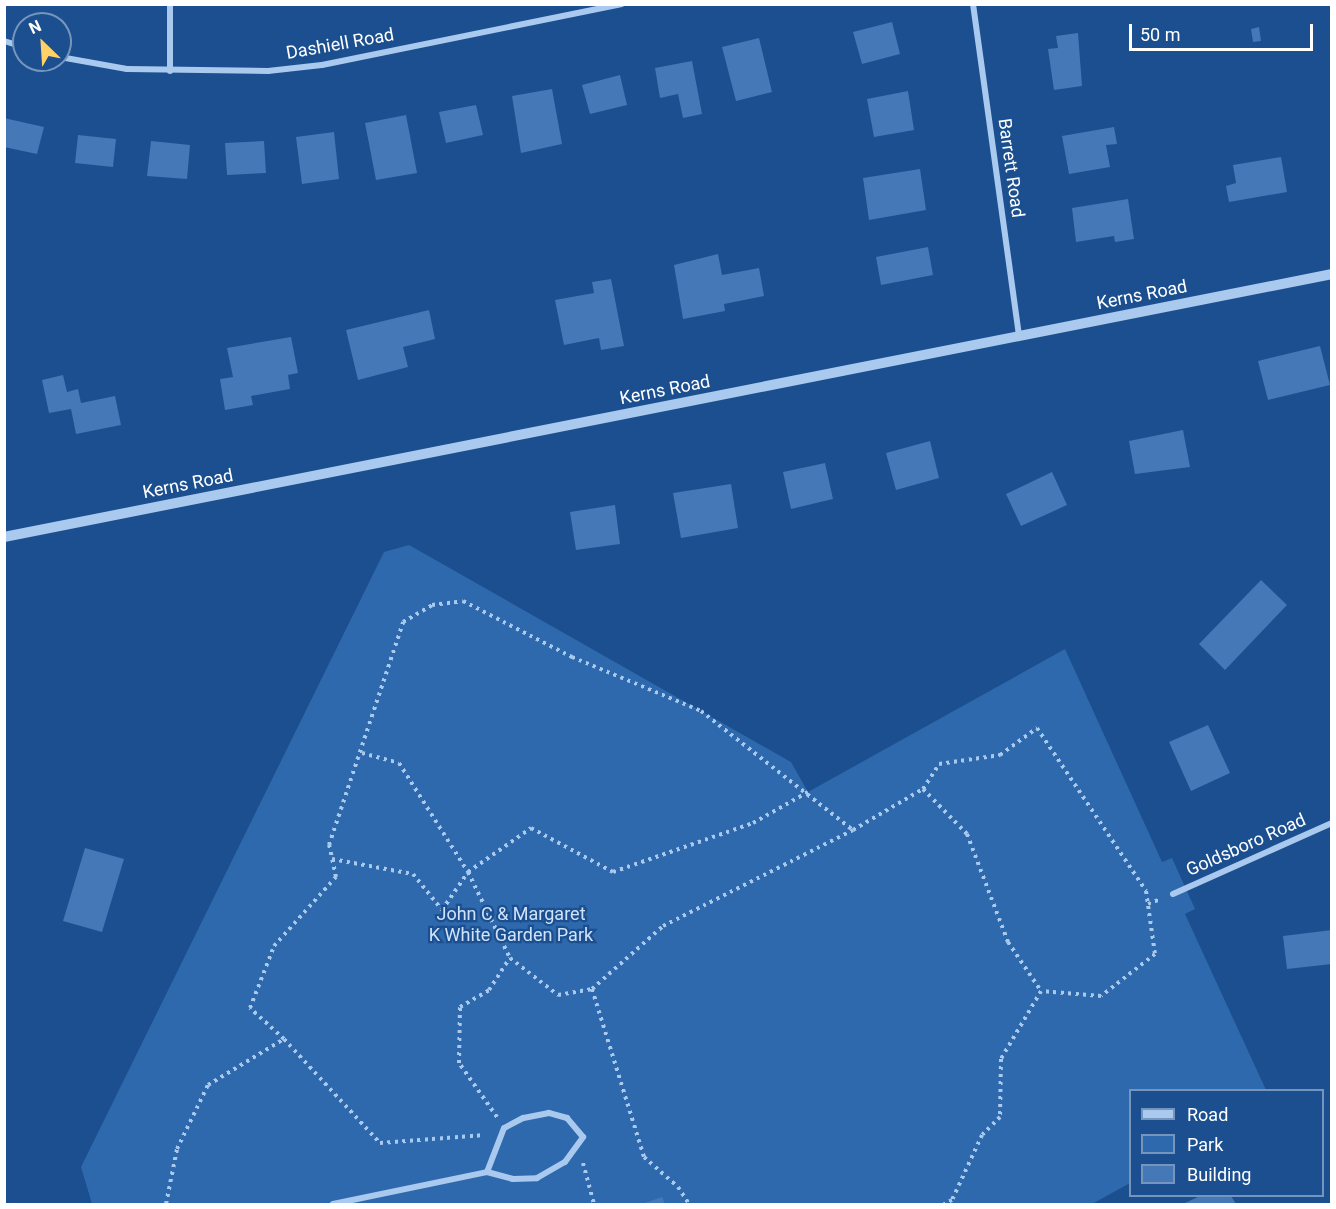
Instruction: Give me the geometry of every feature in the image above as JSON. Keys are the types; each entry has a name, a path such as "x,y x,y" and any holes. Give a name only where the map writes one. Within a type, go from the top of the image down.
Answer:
{"street":[{"path":"170,4 170,71"},
{"name":"Dashiell Road","path":"72,59 170,71 268,71 322,65 622,4"},
{"name":"Barrett Road","path":"973,4 1019,336"},
{"name":"Kerns Road","path":"4,537 1332,274"},
{"name":"Goldsboro Road","path":"1173,894 1332,823"},
{"path":"333,1204 488,1172 513,1179 537,1178 566,1162 583,1137 567,1118 549,1113 523,1118 504,1128 488,1172"}],"path":[{"path":"510,958 489,990 460,1007 459,1063 504,1128 488,1135 380,1143 284,1039 250,1008 274,946 336,877 329,844 363,753 403,622 432,605 463,601 573,657 701,711 854,830"},
{"path":"363,753 399,763 468,872 510,958 558,995 592,989 663,926 854,830 923,789 939,764 1000,755 1037,728 1146,891 1155,954 1101,996 1041,991"},
{"path":"923,789 967,834 1008,942 1041,991"},
{"path":"332,859 413,874 442,910 468,872 531,828 613,872 753,823 808,792"},
{"path":"592,989 644,1157 678,1187 689,1204"},
{"path":"944,1204 952,1200 982,1135 1000,1117 1001,1059 1041,991"},
{"path":"166,1204 177,1149 208,1085 284,1039"},
{"path":"576,1146 594,1204"}],"green space":[{"name":"John C & Margaret K White Garden Park","path":"409,545 791,762 808,792 1065,649 1162,862 1172,858 1195,909 1185,914 1266,1089 1129,1089 1129,1184 1092,1204 92,1204 81,1167 384,552"}],"building":[{"path":"892,22 900,54 862,64 853,32"},
{"path":"1259,27 1261,41 1253,42 1251,29"},
{"path":"1078,33 1082,86 1054,90 1048,49 1058,48 1056,36"},
{"path":"759,38 772,92 736,101 722,47"},
{"path":"692,61 702,114 683,118 678,94 660,98 655,68"},
{"path":"620,75 627,105 590,114 582,85"},
{"path":"552,89 562,144 521,153 512,96"},
{"path":"908,91 914,130 874,137 867,99"},
{"path":"476,105 483,135 446,143 439,112"},
{"path":"406,115 417,173 376,180 365,123"},
{"path":"4,118 44,127 37,154 4,147"},
{"path":"1114,127 1117,144 1106,145 1110,167 1069,174 1062,136"},
{"path":"334,132 339,179 302,184 296,137"},
{"path":"78,135 116,139 113,167 75,163"},
{"path":"151,141 190,145 187,179 147,176"},
{"path":"264,141 266,173 227,175 225,143"},
{"path":"1281,157 1287,192 1229,202 1226,186 1236,183 1233,165"},
{"path":"920,169 926,210 869,220 863,178"},
{"path":"1128,199 1134,239 1115,242 1114,236 1076,242 1072,208"},
{"path":"928,247 933,275 881,285 876,257"},
{"path":"718,254 722,275 759,268 764,296 724,304 725,311 683,319 674,265"},
{"path":"611,279 624,346 601,350 599,338 564,345 555,300 594,293 592,282"},
{"path":"429,310 435,339 403,347 408,367 358,380 346,330"},
{"path":"291,337 298,373 288,375 290,389 251,396 253,405 225,410 220,379 233,377 227,348"},
{"path":"1320,346 1330,385 1268,400 1258,361"},
{"path":"63,375 67,392 78,389 81,403 115,396 121,425 76,434 71,409 49,413 42,380"},
{"path":"1183,430 1190,467 1135,474 1129,441"},
{"path":"930,441 939,478 896,490 886,453"},
{"path":"825,463 833,499 791,509 783,472"},
{"path":"1052,472 1067,505 1021,526 1006,494"},
{"path":"731,484 738,528 681,538 673,493"},
{"path":"615,505 620,544 576,550 570,512"},
{"path":"1261,580 1287,605 1225,670 1199,644"},
{"path":"1208,725 1230,773 1191,791 1169,742"},
{"path":"85,848 124,859 102,932 63,921"},
{"path":"1332,930 1332,964 1287,969 1283,936"},
{"path":"662,1197 665,1204 642,1204"},
{"path":"1198,1197 1232,1197 1236,1204 1183,1204"}]}
